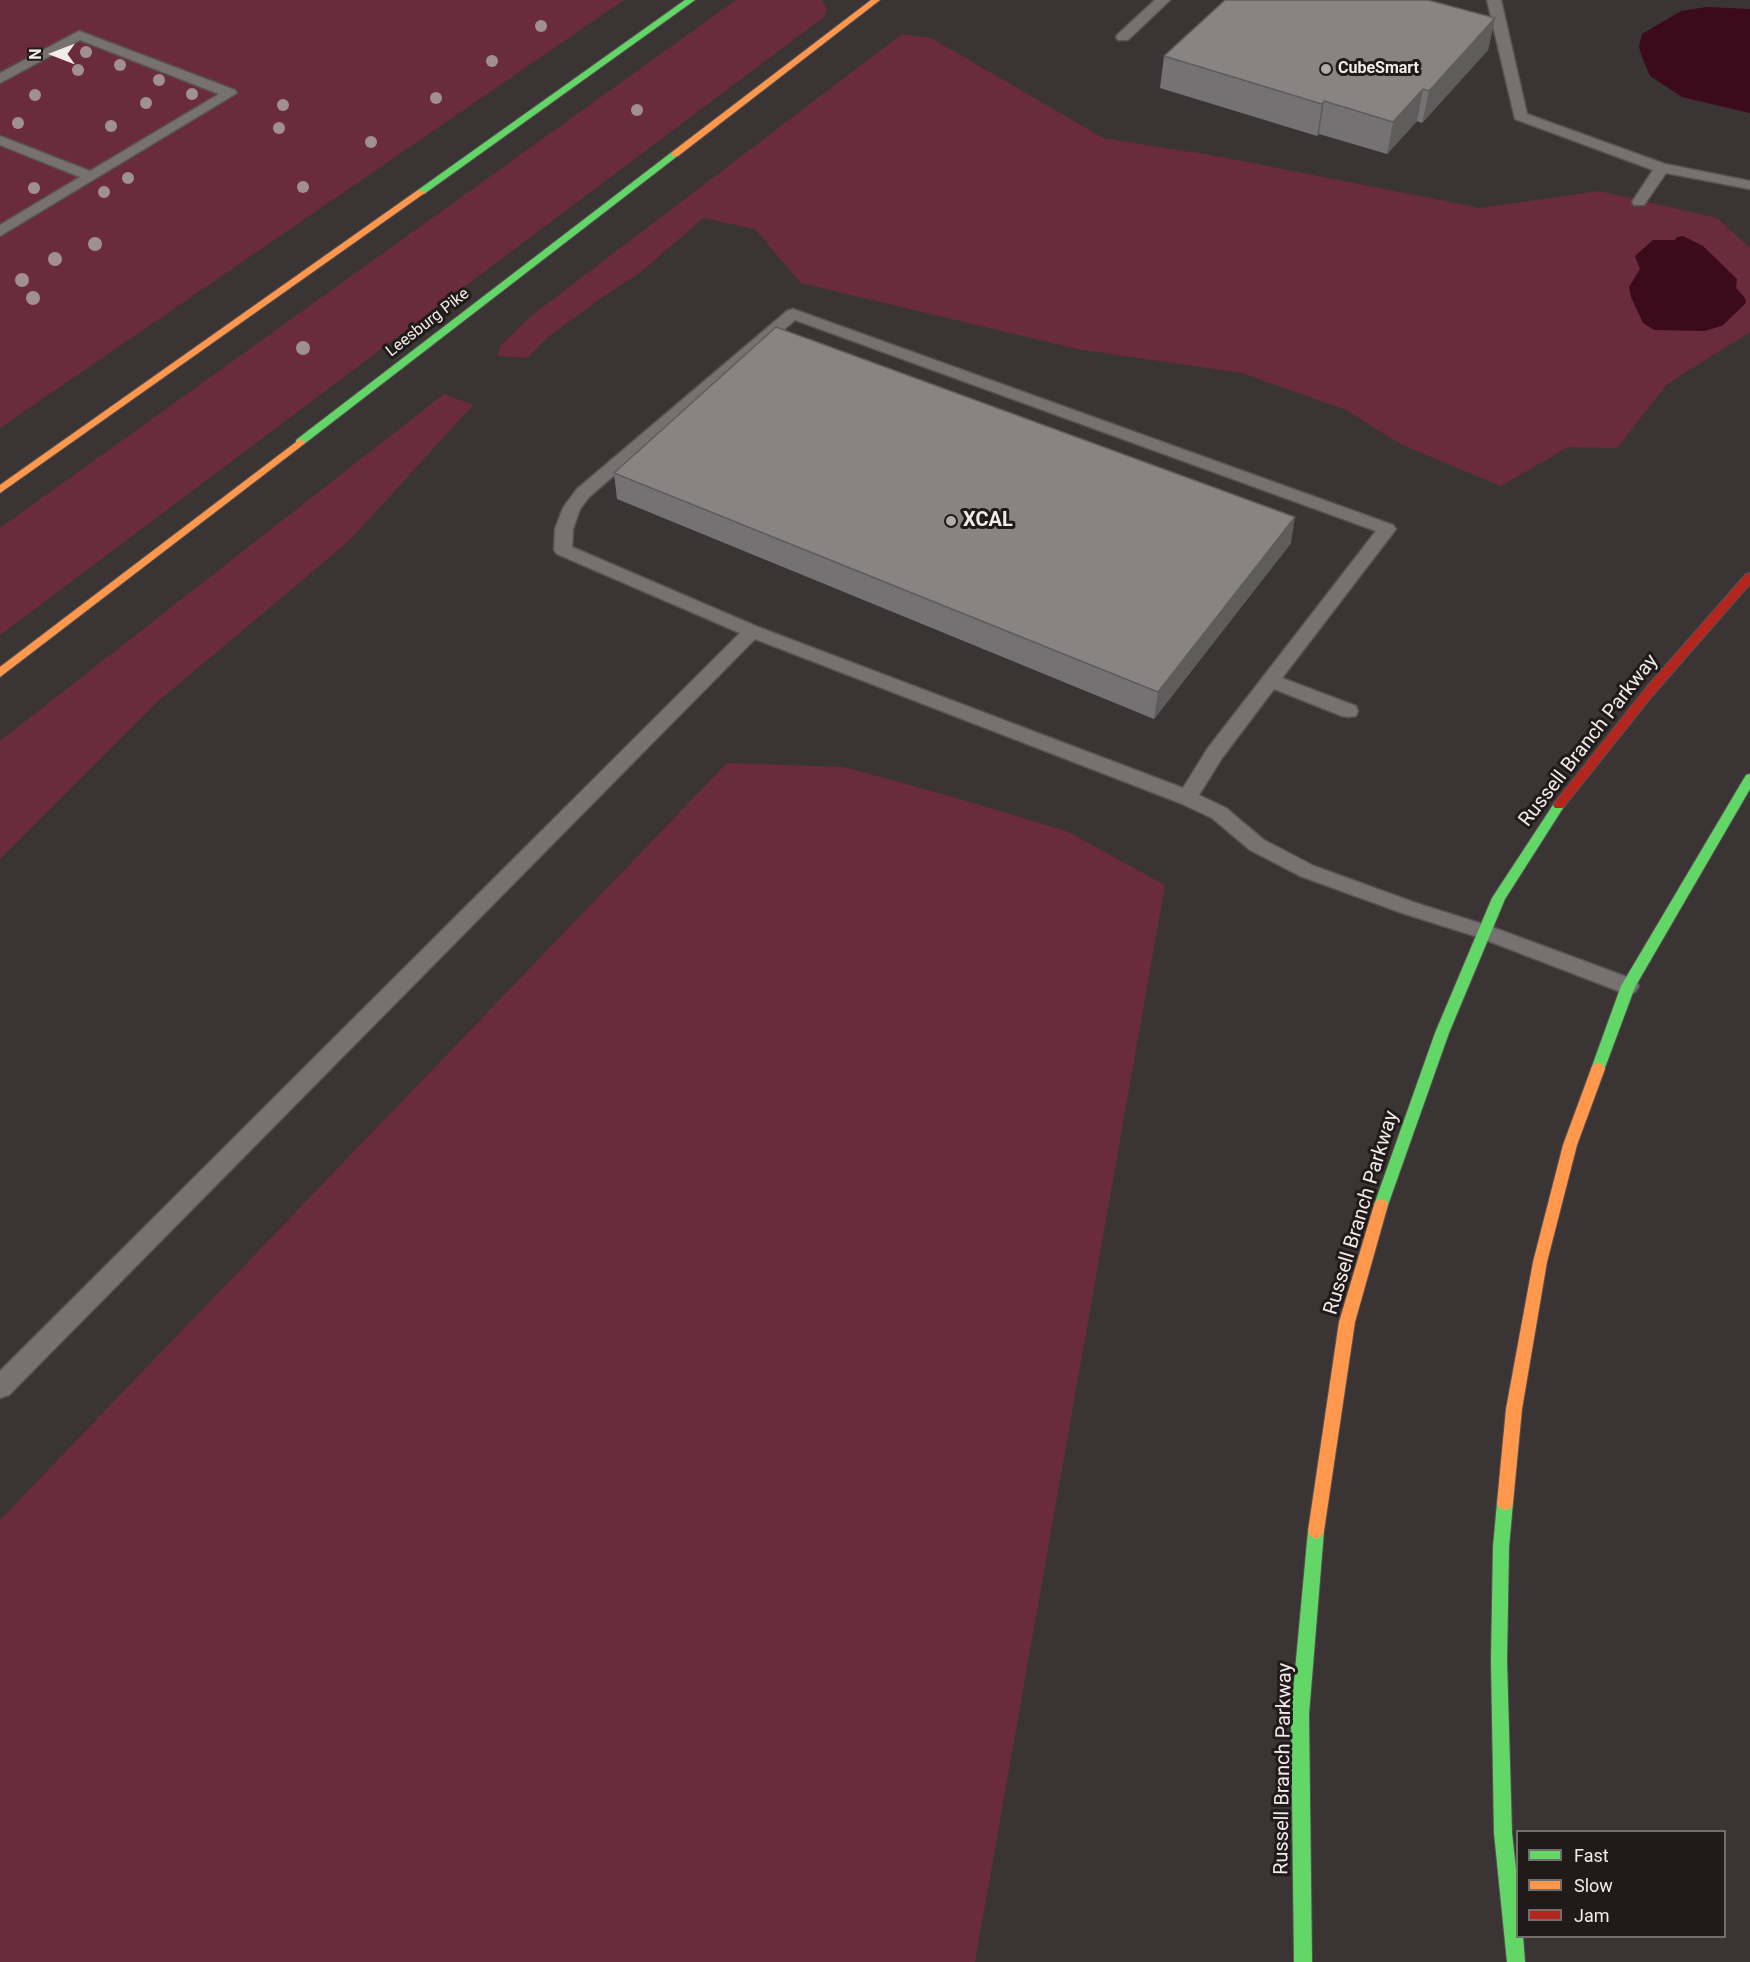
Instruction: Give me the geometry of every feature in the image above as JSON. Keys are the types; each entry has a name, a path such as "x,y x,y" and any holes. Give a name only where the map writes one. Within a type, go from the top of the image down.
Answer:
{"main road":[{"path":"0,490 691,0"},
{"name":"Leesburg Pike","path":"0,673 876,0"},
{"name":"Russell Branch Parkway","path":"1303,1962 1300,1714 1317,1520 1347,1322 1387,1185 1442,1033 1499,898 1555,809 1648,692 1750,578"},
{"path":"1516,1962 1503,1833 1498,1660 1501,1547 1514,1409 1540,1262 1570,1145 1628,986 1750,778"}],"lane":[{"path":"1123,37 1163,0"},
{"path":"1494,0 1520,116 1662,168 1750,185"},
{"path":"0,79 79,35 230,93 0,231"},
{"path":"0,140 91,177"},
{"path":"1639,202 1662,168"},
{"path":"1187,798 1215,753 1387,529 793,314 583,493 572,508 564,529 563,550 752,631 1187,798 1219,813 1257,845 1307,871 1409,908 1485,932 1628,986"},
{"path":"0,1387 752,631"},
{"path":"1271,681 1348,711"}],"shaded area":[{"path":"0,0 624,0 0,428"},
{"path":"736,0 821,0 827,8 825,16 0,635 0,528"},
{"path":"1707,7 1750,9 1750,113 1682,97 1650,76 1642,57 1639,47 1642,34 1681,11"},
{"path":"902,34 931,38 1103,138 1222,157 1480,208 1599,191 1717,218 1750,248 1750,332 1667,384 1617,448 1568,447 1501,486 1402,445 1346,410 1242,373 1077,349 801,283 755,229 703,218 641,272 549,336 527,358 498,356 500,346 531,316"},
{"path":"1683,236 1703,246 1737,279 1736,288 1745,298 1746,303 1722,326 1704,331 1654,330 1643,323 1631,297 1629,287 1640,269 1635,256 1653,240 1675,240"},
{"path":"444,394 473,405 349,541 157,702 0,859 0,741"},
{"path":"727,763 844,767 953,797 1066,831 1165,885 975,1962 0,1962 0,1520"}],"building":[{"name":"CubeSmart","path":"1225,0 1428,0 1495,18 1429,91 1423,89 1393,122 1324,101 1322,104 1164,56"},
{"name":"XCAL","path":"776,327 1295,517 1158,692 614,473"}],"traffic: fast":[{"path":"421,192 691,0"},
{"path":"300,442 675,154"},
{"path":"1598,1069 1628,986 1750,778"},
{"path":"1381,1205 1442,1033 1499,898 1559,805"},
{"path":"1505,1503 1501,1547 1499,1660 1503,1833 1516,1962"},
{"path":"1303,1962 1300,1714 1316,1531"}],"traffic: slow":[{"path":"675,154 876,0"},
{"path":"0,490 421,192"},
{"path":"0,673 300,442"},
{"path":"1505,1503 1514,1409 1540,1262 1570,1145 1598,1069"},
{"path":"1316,1531 1347,1322 1381,1205"}],"traffic: jam":[{"path":"1559,805 1649,692 1750,577"}],"place":[{"name":"CubeSmart","path":"1326,69"},
{"name":"XCAL","path":"951,521"}]}
